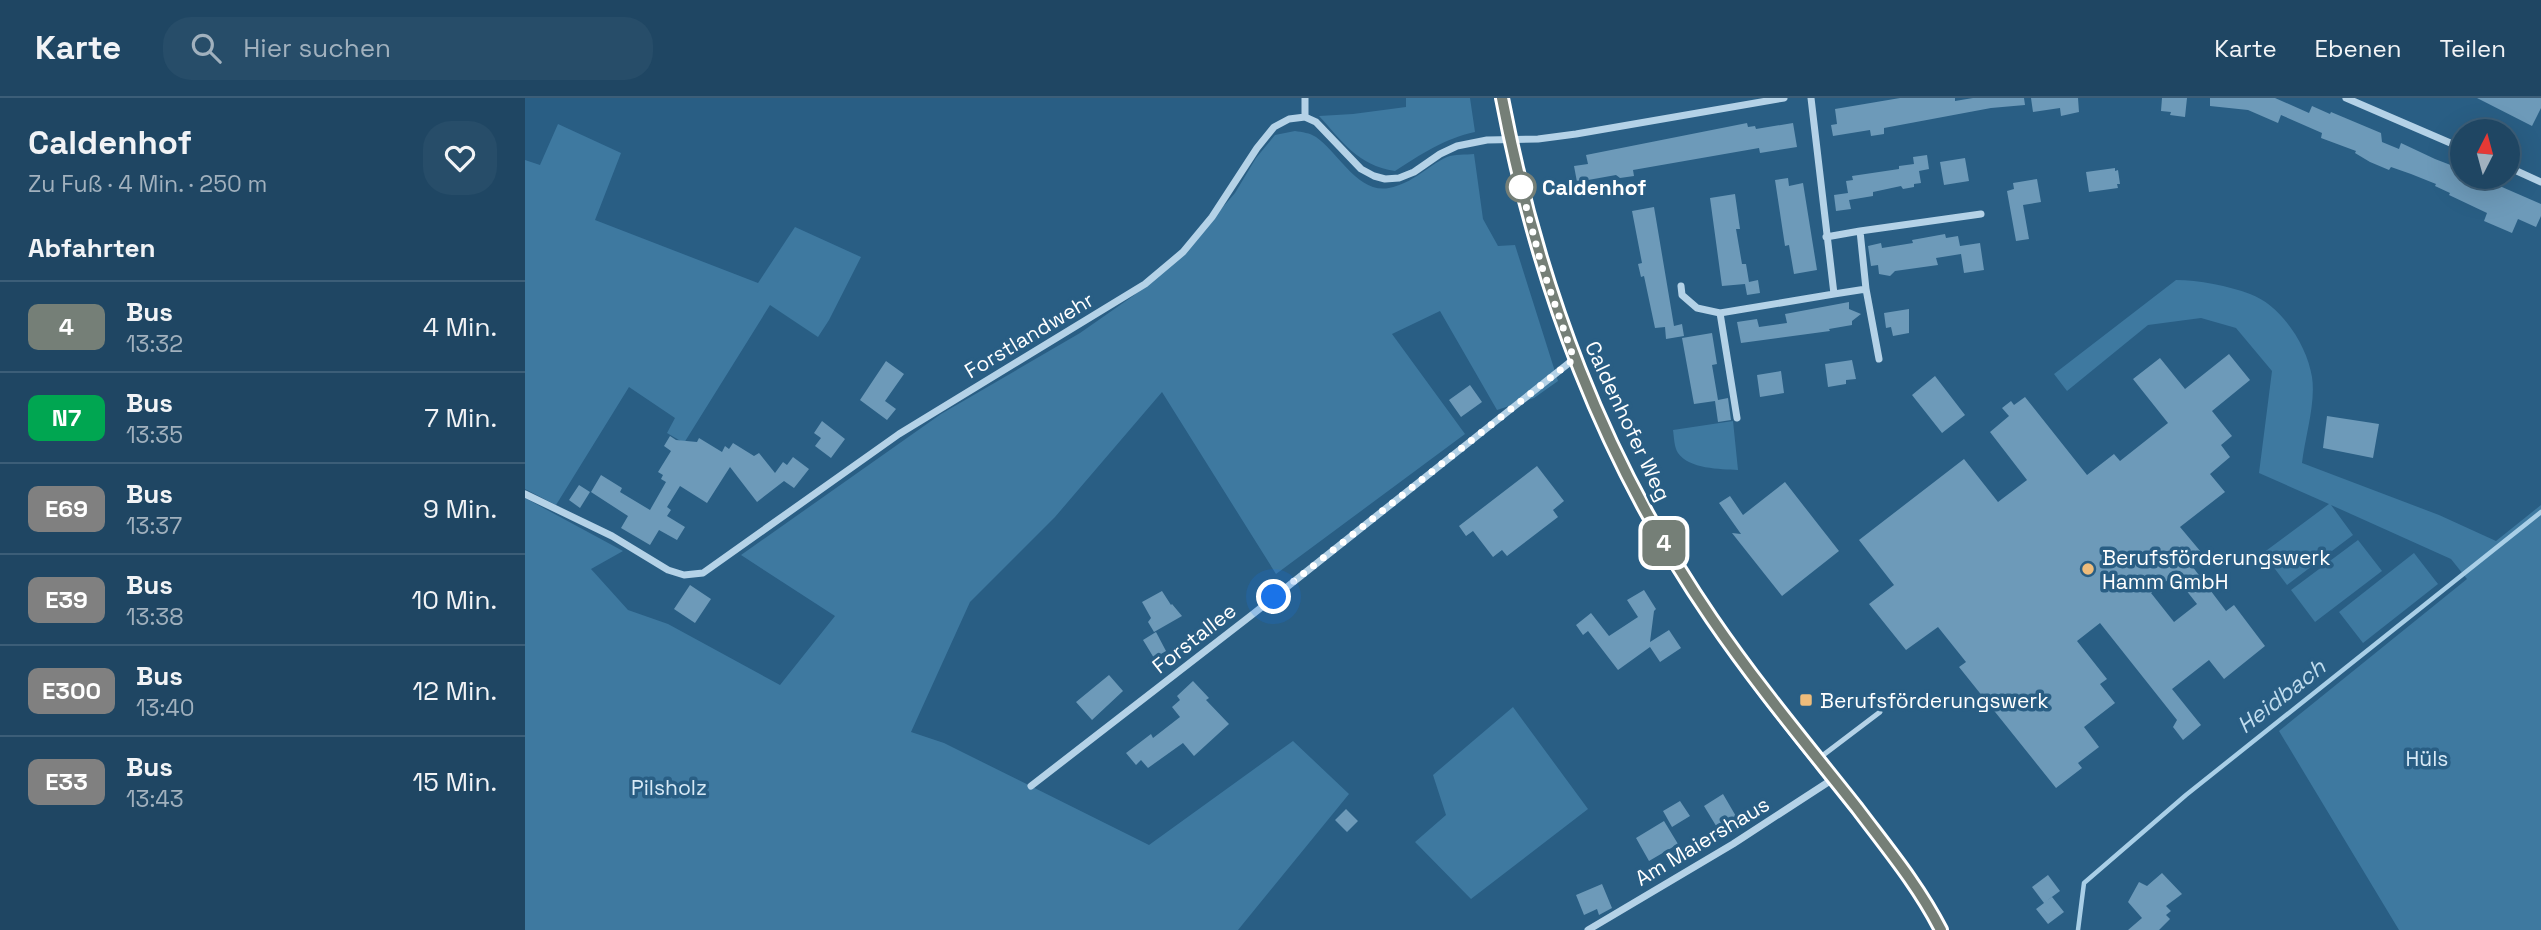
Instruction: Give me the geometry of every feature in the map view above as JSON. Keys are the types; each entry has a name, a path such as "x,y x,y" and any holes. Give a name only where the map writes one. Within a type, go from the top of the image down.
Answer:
{"main road":[{"name":"Caldenhofer Weg","path":"1502,98 1510,141 1542,267 1574,359 1620,462 1662,540 1712,619 1911,878 1941,930"}],"street":[{"path":"1305,98 1305,117 1316,122 1361,169 1385,179 1399,178 1414,172 1457,146 1487,141 1538,139 1635,125 1784,98"},
{"path":"1811,98 1834,294"},
{"path":"2346,98 2450,143"},
{"name":"Forstlandwehr","path":"525,494 613,536 668,570 684,575 703,573 899,434 1145,284 1183,252 1205,226 1274,127 1289,119 1305,117"},
{"path":"2520,172 2541,182"},
{"path":"1826,237 1981,214"},
{"path":"1860,231 1866,289 1879,359"},
{"path":"1681,286 1682,295 1697,308 1720,313 1866,289"},
{"path":"1720,313 1737,418"},
{"name":"Forstallee","path":"1031,786 1574,359"},
{"name":"Am Maiershaus","path":"1588,930 1733,844 1834,779"}],"lane":[{"path":"1818,760 1880,712"}],"green space":[{"path":"1406,98 1470,98 1475,132 1443,143 1395,171 1370,164 1361,158 1319,116 1406,107"},
{"path":"558,124 621,153 595,220 758,283 795,227 861,257 818,337 770,305 684,443 667,433 675,418 629,387 556,505 525,489 525,160 540,165"},
{"name":"Pilsholz","path":"1295,131 1316,137 1358,178 1378,188 1398,186 1447,157 1474,154 1483,219 1498,246 1515,245 1558,381 1534,398 1497,410 1440,311 1392,334 1465,434 1276,574 1162,392 1055,517 970,602 911,732 944,743 1149,845 1293,741 1349,794 1238,930 525,930 525,498 623,551 591,569 628,610 668,624 780,685 835,616 741,555 941,414 1080,333 1133,296 1176,261 1235,193 1256,158 1275,135"},
{"name":"Hüls","path":"2176,280 2213,284 2250,294 2272,307 2291,328 2305,352 2313,387 2302,463 2439,515 2496,541 2541,505 2541,930 2399,930 2279,731 2467,579 2451,559 2331,505 2353,535 2287,585 2263,553 2329,504 2259,473 2272,371 2236,328 2201,318 2148,325 2067,391 2054,374"},
{"path":"1733,421 1738,470 1697,465 1678,453 1673,430"},
{"path":"2358,540 2382,571 2315,622 2291,590"},
{"path":"2414,553 2438,584 2363,643 2339,612"},
{"path":"1513,707 1588,809 1471,899 1415,842 1446,815 1433,775"}],"building":[{"path":"1900,98 1955,98 1955,101 1973,98 2024,98 2025,105 1991,108 1884,128 1884,134 1871,136 1870,130 1833,136 1831,125 1837,124 1835,109"},
{"path":"2031,98 2078,98 2079,112 2061,116 2060,108 2033,112"},
{"path":"2162,98 2187,98 2185,117 2161,111"},
{"path":"2210,98 2275,98 2309,113 2312,106 2330,114 2331,112 2381,133 2382,142 2399,149 2401,143 2450,165 2450,189 2507,189 2541,204 2541,216 2536,227 2518,219 2512,233 2484,221 2487,213 2449,195 2450,193 2435,186 2436,184 2370,162 2355,153 2356,151 2321,138 2322,133 2281,115 2278,123 2248,110 2210,106"},
{"path":"2477,98 2541,98 2541,108 2532,126"},
{"path":"1747,123 1748,127 1755,126 1756,129 1793,123 1797,147 1760,153 1759,148 1633,170 1634,176 1620,178 1616,175 1577,182 1574,166 1588,164 1586,155"},
{"path":"1927,155 1929,169 1919,171 1921,183 1914,184 1914,187 1903,189 1901,186 1873,192 1873,196 1849,200 1851,209 1836,211 1834,195 1848,193 1846,181 1853,180 1852,176 1899,169 1899,166 1914,164 1913,157"},
{"path":"1965,158 1969,181 1944,185 1940,162"},
{"path":"2115,168 2115,171 2118,170 2118,188 2089,192 2086,172"},
{"path":"1788,178 1789,186 1803,183 1817,270 1794,274 1789,245 1785,246 1775,180"},
{"path":"2037,179 2041,202 2023,205 2029,239 2016,241 2007,191 2014,189 2013,183"},
{"path":"1735,194 1740,229 1736,229 1742,264 1746,264 1749,282 1758,280 1760,293 1747,295 1745,284 1722,286 1710,198"},
{"path":"1654,207 1674,326 1682,324 1684,336 1666,339 1665,327 1655,328 1644,276 1641,277 1638,264 1642,263 1632,211"},
{"path":"1945,234 1946,238 1958,236 1960,246 1980,243 1984,270 1964,273 1961,254 1936,258 1938,265 1895,271 1890,276 1879,274 1878,265 1871,266 1868,246 1881,243 1882,248"},
{"path":"1849,302 1849,309 1861,314 1852,321 1852,325 1829,329 1830,331 1741,343 1737,322 1757,319 1759,327 1787,323 1785,314"},
{"path":"1909,309 1909,333 1893,336 1891,327 1886,328 1884,313"},
{"path":"1712,333 1717,364 1712,365 1718,400 1728,398 1731,420 1718,422 1715,401 1694,404 1682,338"},
{"path":"2229,354 2250,380 2212,411 2232,436 2221,445 2230,457 2210,474 2225,492 2180,527 2201,552 2189,562 2226,611 2234,605 2265,646 2224,679 2209,660 2172,689 2201,725 2183,740 2173,727 2177,720 2100,623 2077,641 2107,679 2100,684 2115,703 2084,727 2099,747 2078,763 2082,768 2056,788 1959,667 1966,662 1938,627 1906,650 1869,604 1894,585 1859,540 1964,459 1998,502 2027,480 1990,432 2009,416 2002,408 2011,401 2014,405 2025,397 2087,475 2114,454 2120,461 2168,423 2133,379 2160,358 2185,389","holes":["2174,575 2197,604 2174,622 2151,593"]},
{"path":"1852,360 1856,379 1828,387 1825,364"},
{"path":"886,361 904,374 885,401 896,409 887,420 860,400"},
{"path":"1781,371 1784,393 1760,397 1757,375"},
{"path":"1935,376 1965,415 1942,433 1912,395"},
{"path":"1470,385 1482,402 1461,417 1449,400"},
{"path":"2327,416 2379,424 2373,458 2323,448"},
{"path":"822,421 845,439 831,458 815,446 821,438 814,433"},
{"path":"670,436 676,440 697,442 699,438 722,452 725,446 729,449 733,443 754,456 759,453 775,473 783,462 787,465 793,457 809,469 794,488 784,481 757,502 730,467 707,503 680,486 667,507 671,510 667,516 685,527 677,540 659,530 650,545 621,528 628,516 591,492 601,475 622,488 620,492 650,510 666,482 658,472 671,451 664,446"},
{"path":"1537,466 1564,501 1553,510 1558,517 1507,556 1502,550 1493,557 1473,531 1466,536 1459,526"},
{"path":"1785,482 1839,551 1782,596 1732,533 1741,534 1719,503 1730,496 1743,515"},
{"path":"579,485 590,492 580,508 569,500"},
{"path":"690,585 711,599 695,623 674,609"},
{"path":"1644,590 1656,609 1650,642 1669,630 1681,648 1660,662 1650,647 1618,670 1588,631 1583,635 1576,625 1591,613 1609,636 1638,617 1627,600"},
{"path":"1162,591 1182,616 1154,632 1148,622 1151,618 1142,602"},
{"path":"1156,632 1166,651 1154,658 1143,640"},
{"path":"1109,675 1123,691 1092,720 1076,702"},
{"path":"1193,681 1209,698 1206,700 1229,724 1194,756 1183,743 1148,768 1141,760 1136,765 1126,753 1151,734 1153,738 1180,717 1172,707 1180,700 1177,696"},
{"path":"1723,794 1737,818 1718,829 1704,806"},
{"path":"1680,801 1690,816 1672,827 1663,811"},
{"path":"1346,809 1358,821 1347,832 1335,820"},
{"path":"1664,821 1678,844 1649,861 1636,838"},
{"path":"2162,873 2182,894 2166,906 2171,911 2166,915 2170,919 2159,930 2128,930 2142,918 2128,902 2139,882 2147,886"},
{"path":"2048,875 2060,891 2045,902 2052,897 2064,912 2048,924 2036,909 2044,903 2032,887"},
{"path":"1602,884 1612,908 1599,915 1597,909 1584,915 1576,895"}],"waterway":[{"name":"Heidbach","path":"2078,930 2084,883 2186,795 2541,512"}],"bus line":[{"name":"4","path":"1502,98 1521,189 1542,267 1574,359 1620,462 1662,540 1712,619 1785,718 1911,878 1941,930"}],"place":[{"name":"Caldenhof","path":"1521,187"},
{"name":"Berufsförderungswerk Hamm GmbH","path":"2088,569"},
{"name":"Berufsförderungswerk","path":"1806,700"}],"route":[{"path":"1274,597 1574,359 1542,267 1521,187"}]}
